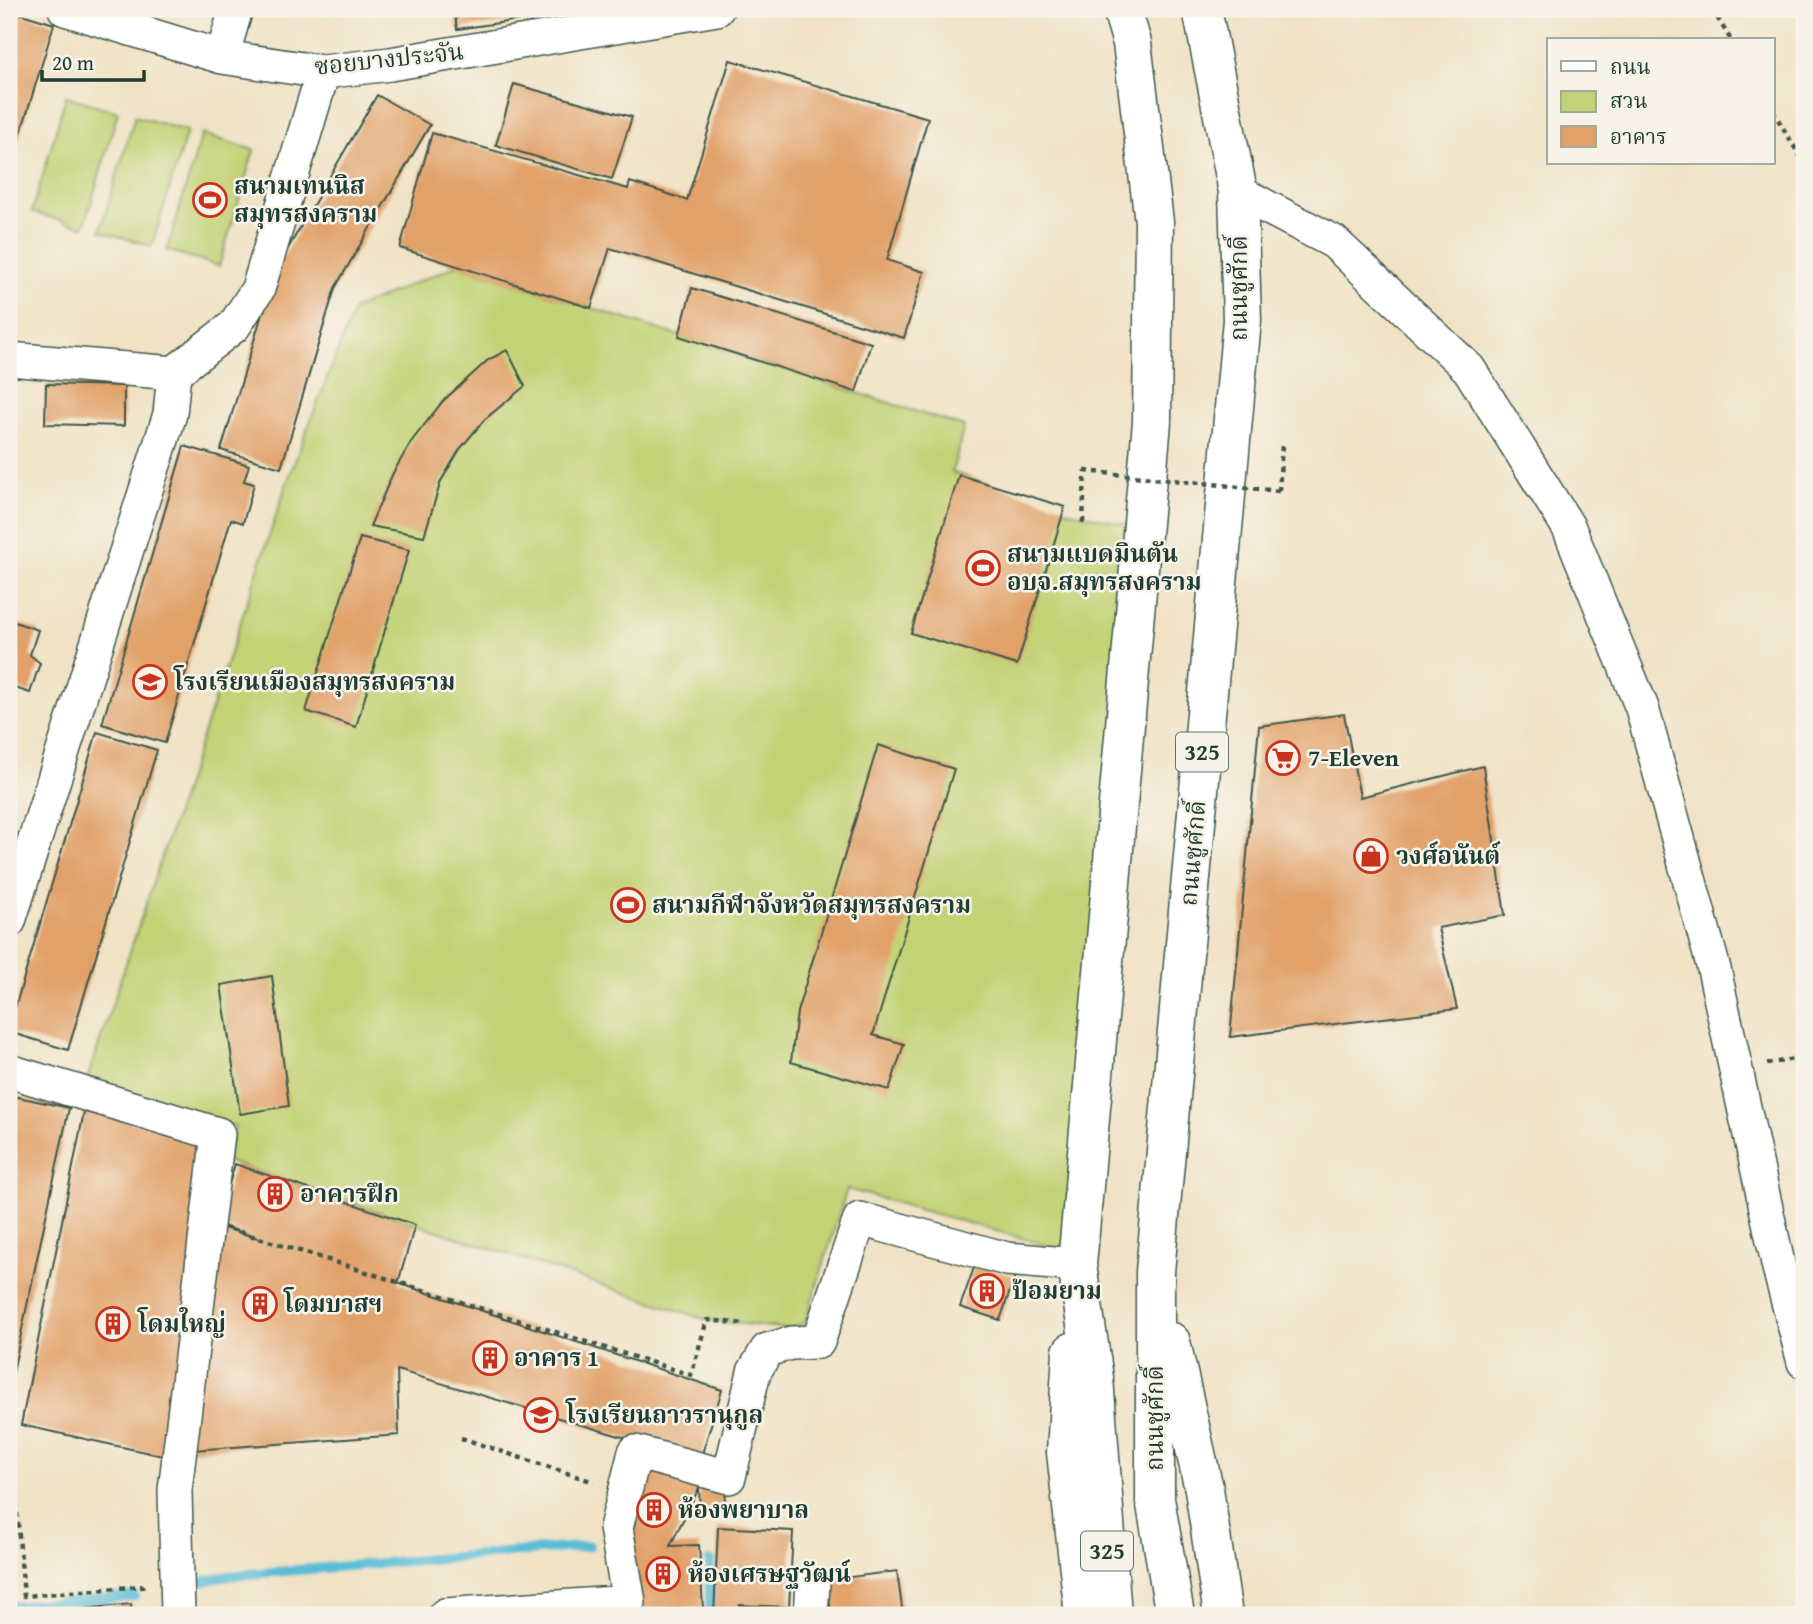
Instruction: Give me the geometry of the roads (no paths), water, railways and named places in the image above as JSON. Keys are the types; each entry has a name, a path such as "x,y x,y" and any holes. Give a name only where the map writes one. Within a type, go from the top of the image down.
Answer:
{"main road":[{"name":"325","path":"1112,1615 1094,1378 1077,1265 1152,422 1154,222 1132,43 1122,9"},
{"name":"ถนนชูศักดิ์","path":"1175,1615 1155,1499 1155,1272 1242,320 1238,192 1202,9"},
{"path":"1077,1265 1066,1452 1084,1615"},
{"path":"1155,1272 1204,1489 1223,1615"}],"street":[{"name":"ซอยบางประจัน","path":"65,9 222,57 323,72 390,64 717,9"},
{"path":"222,57 236,9"},
{"path":"9,359 174,373 234,326 258,289 323,72"},
{"path":"1238,192 1334,242 1469,369 1569,528 1645,722 1714,969 1779,1268 1800,1330 1804,1362"},
{"path":"12,899 170,414 174,373"},
{"path":"9,1071 218,1134 175,1490 178,1615"},
{"path":"445,1615 629,1602 616,1528 635,1451 729,1477 754,1372 767,1350 791,1343 818,1342 860,1219 1007,1259 1077,1265"}],"waterway":[{"path":"205,1581 225,1576 589,1546"},
{"path":"710,1561 710,1615"},
{"path":"9,1607 134,1596"}],"place":[{"name":"สนามเทนนิส สมุทรสงคราม","path":"210,200"},
{"name":"สนามแบดมินตัน อบจ.สมุทรสงคราม","path":"983,568"},
{"name":"โรงเรียนเมืองสมุทรสงคราม","path":"150,682"},
{"name":"7-Eleven","path":"1283,758"},
{"name":"วงศ์อนันต์","path":"1371,856"},
{"name":"สนามกีฬาจังหวัดสมุทรสงคราม","path":"628,905"},
{"name":"อาคารฝึก","path":"275,1194"},
{"name":"ป้อมยาม","path":"987,1291"},
{"name":"โดมบาสฯ","path":"260,1304"},
{"name":"โดมใหญ่","path":"113,1324"},
{"name":"อาคาร 1","path":"490,1358"},
{"name":"โรงเรียนถาวรานุกูล","path":"541,1415"},
{"name":"ห้องพยาบาล","path":"654,1510"},
{"name":"ห้องเศรษฐวัฒน์","path":"663,1574"}]}
